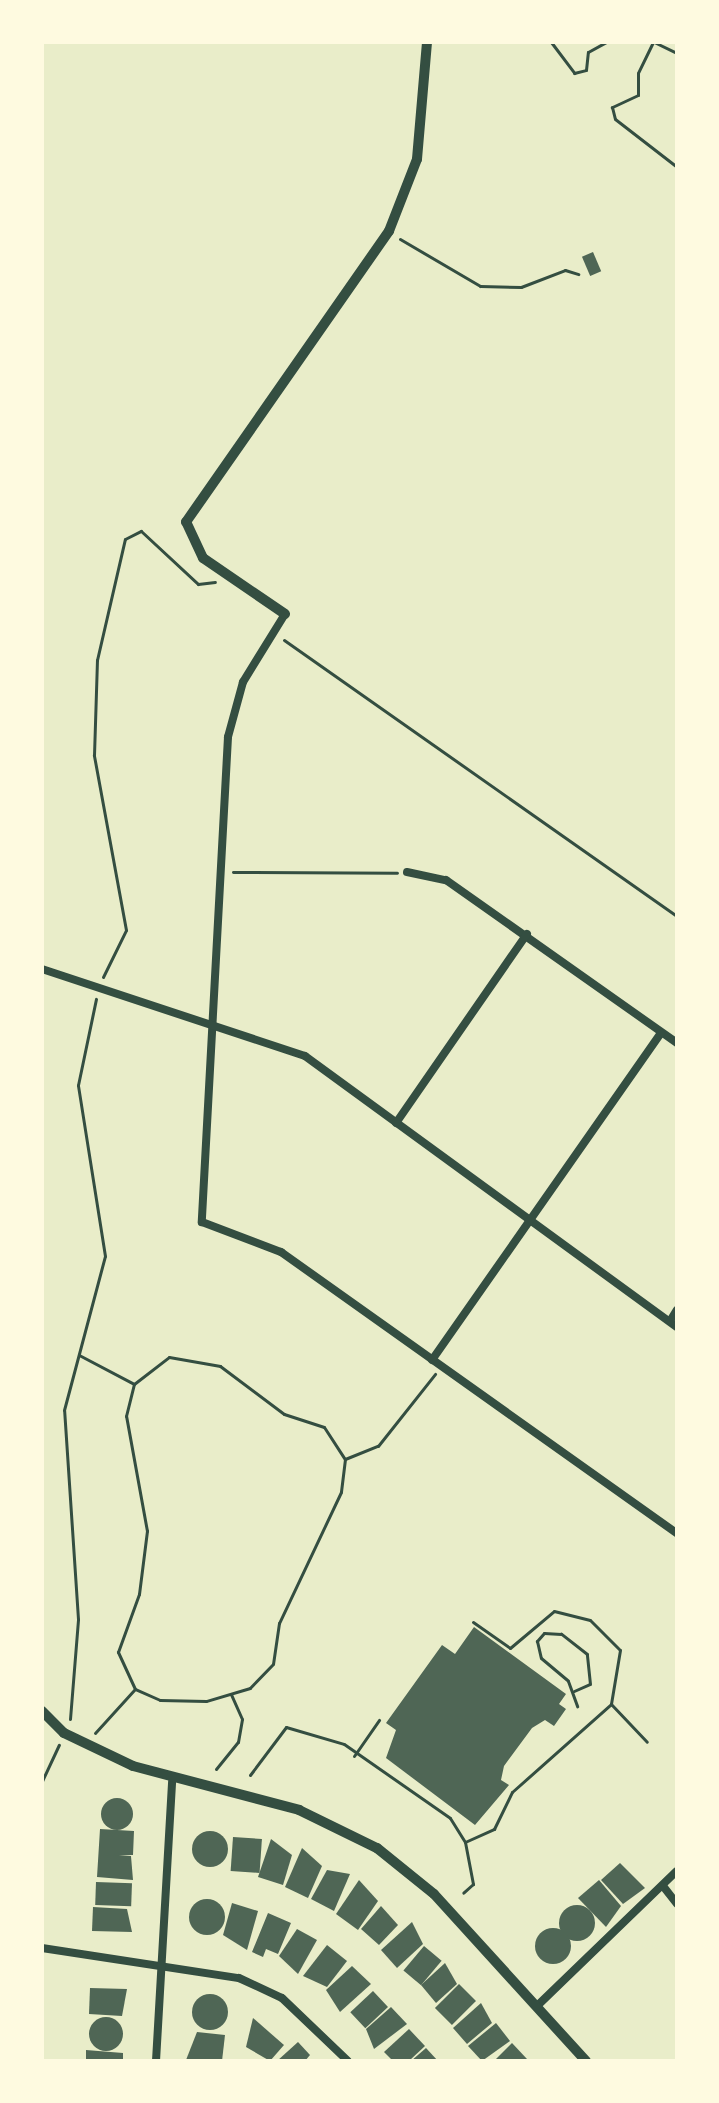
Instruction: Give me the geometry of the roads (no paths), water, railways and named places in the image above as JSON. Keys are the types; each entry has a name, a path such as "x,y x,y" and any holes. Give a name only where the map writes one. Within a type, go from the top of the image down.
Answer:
{"street":[{"path":"427,42 417,159 389,231 196,500 189,537 235,580 285,614 232,715 211,1022 202,1222 281,1252 677,1533"},
{"path":"407,872 446,880 527,934 677,1043"},
{"path":"396,1123 527,934"},
{"path":"42,969 211,1022 305,1056 673,1324 677,1310"},
{"path":"432,1360 533,1222 661,1033"},
{"path":"42,1711 64,1733 172,1781 299,1810 370,1844 434,1894 586,2061"},
{"path":"156,2061 172,1781"},
{"path":"537,2006 677,1871"},
{"path":"663,1886 677,1904"},
{"path":"42,1948 211,1970 267,1990 310,2019 348,2061"}]}
